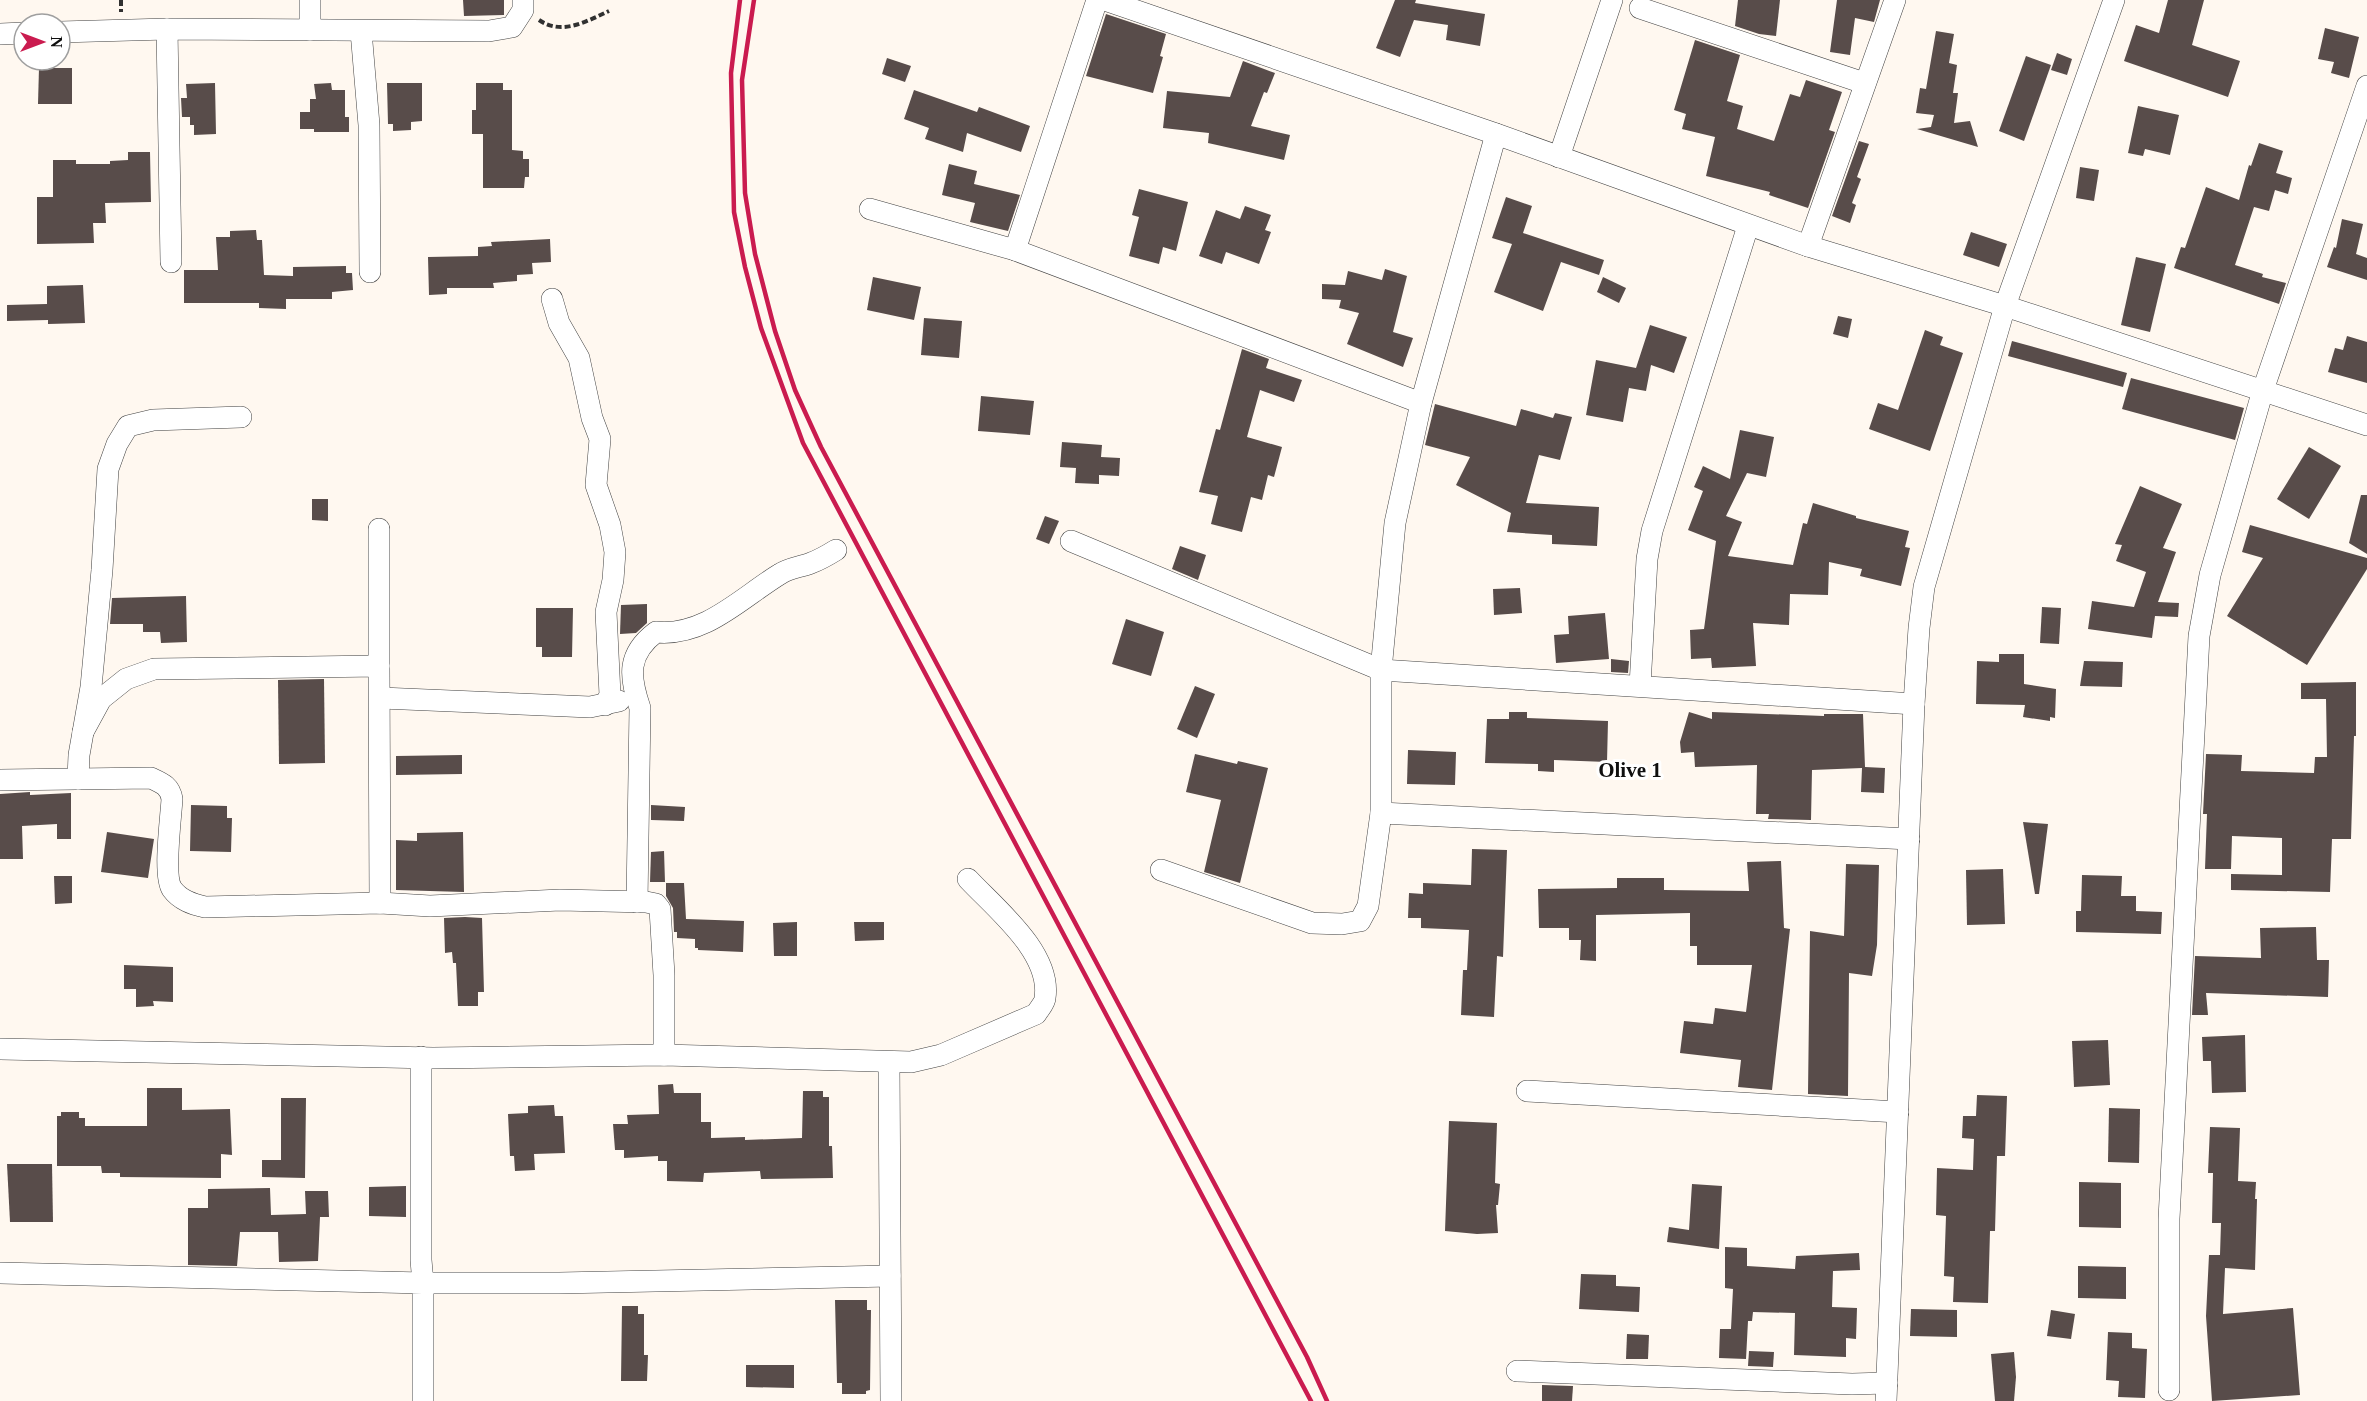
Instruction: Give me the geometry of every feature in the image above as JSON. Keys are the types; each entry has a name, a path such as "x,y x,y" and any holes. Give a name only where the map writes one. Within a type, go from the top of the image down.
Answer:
{"street":[{"path":"309,30 310,0"},
{"path":"1015,250 1097,0"},
{"path":"1105,0 1496,134 1748,226 2005,306 2367,425"},
{"path":"1559,157 1612,0"},
{"path":"1808,246 1895,0"},
{"path":"1517,1371 1852,1384 1887,1392 1914,704 1924,587 2005,306 2114,0"},
{"path":"72,32 167,29 489,31 512,27 523,5"},
{"path":"1640,8 1864,83"},
{"path":"167,29 171,262"},
{"path":"361,31 369,125 370,272"},
{"path":"2169,1390 2170,1208 2199,636 2210,575 2263,390 2367,86"},
{"path":"1161,870 1312,923 1342,924 1360,921 1368,906 1381,813 1381,670 1395,523 1421,403 1496,134"},
{"path":"870,209 1015,250 1421,403"},
{"path":"1640,686 1647,559 1652,531 1748,226"},
{"path":"552,299 560,323 579,358 592,418 600,439 596,485 610,525 615,552 613,580 606,612 610,695 605,705"},
{"path":"78,779 83,732 89,704 102,570 108,469 117,444 128,426 153,420 241,417"},
{"path":"379,529 380,903"},
{"path":"1071,541 1381,670 1914,704"},
{"path":"638,902 640,708 631,673 633,663 648,638 656,632 684,631 699,626 729,609 779,574 811,563 836,550"},
{"path":"83,732 101,699 126,679 154,669 379,666"},
{"path":"381,698 590,707 616,702 634,690"},
{"path":"0,780 151,778 165,784 171,791 172,799 168,874 171,887 180,898 205,907 380,903 430,906 560,900 656,904 660,909 664,975 664,1055"},
{"path":"1381,813 1909,839"},
{"path":"0,1049 422,1057 664,1055 911,1062 941,1055 1036,1014 1046,1000 1045,973 1026,941 968,879"},
{"path":"422,1057 423,1401"},
{"path":"889,1062 891,1401"},
{"path":"1527,1091 1898,1112"},
{"path":"0,1273 423,1283 559,1283 890,1276"}],"path":[{"path":"523,5 546,25 570,28 609,11"}],"building":[{"path":"463,0 504,0 504,15 464,16"},
{"path":"1395,0 1416,0 1415,3 1485,14 1480,46 1446,40 1448,25 1414,20 1400,57 1376,48"},
{"path":"1738,0 1780,0 1776,36 1759,34 1735,26"},
{"path":"1837,0 1880,0 1874,22 1855,18 1850,55 1830,52"},
{"path":"2168,0 2204,0 2192,45 2240,61 2228,97 2124,61 2136,25 2159,33"},
{"path":"1106,14 1166,34 1160,56 1163,57 1153,93 1086,76"},
{"path":"2325,28 2359,37 2349,78 2331,73 2334,62 2318,59"},
{"path":"1936,31 1954,34 1949,63 1957,65 1953,93 1958,93 1954,123 1970,121 1978,147 1917,129 1931,127 1934,115 1916,113 1920,88 1926,89"},
{"path":"1695,40 1740,55 1727,101 1743,106 1737,129 1774,141 1790,94 1800,97 1806,80 1842,92 1829,130 1835,132 1808,208 1769,195 1770,192 1706,176 1715,137 1682,129 1686,114 1674,110"},
{"path":"2057,53 2072,59 2067,75 2051,70"},
{"path":"2026,56 2051,65 2024,141 1999,131"},
{"path":"887,58 911,66 905,82 882,74"},
{"path":"1243,61 1275,73 1267,93 1264,92 1251,126 1290,135 1284,160 1208,143 1209,133 1163,128 1167,91 1230,97"},
{"path":"39,72 72,72 72,104 38,104"},
{"path":"215,83 216,134 194,135 194,125 190,125 190,117 182,117 181,98 187,98 186,84"},
{"path":"331,83 332,90 345,90 345,117 349,117 349,132 314,132 314,129 300,129 300,112 310,112 310,99 316,99 314,84"},
{"path":"387,83 422,83 422,121 411,122 411,130 393,131 393,124 388,124"},
{"path":"476,83 503,83 503,90 512,90 512,150 523,151 523,159 529,159 529,177 525,177 524,188 483,188 483,134 472,134 472,110 476,110"},
{"path":"914,90 977,112 979,107 1030,126 1021,152 967,133 963,152 925,139 929,128 904,119"},
{"path":"2138,106 2179,115 2170,155 2145,149 2143,156 2128,153"},
{"path":"1859,141 1869,144 1857,177 1861,179 1852,203 1856,205 1850,223 1832,216"},
{"path":"2259,143 2283,151 2276,173 2292,178 2288,194 2275,190 2269,211 2254,207 2235,265 2263,274 2262,277 2286,283 2279,304 2174,268 2181,247 2185,248 2206,187 2239,200 2249,165 2251,166"},
{"path":"128,152 150,152 151,202 105,203 106,223 93,223 94,243 37,244 37,197 53,197 53,160 76,160 76,164 110,164 110,161 128,160"},
{"path":"949,164 977,171 974,184 1020,195 1008,231 970,222 975,203 942,195"},
{"path":"2080,167 2099,170 2094,201 2076,198"},
{"path":"1139,189 1188,202 1176,251 1163,247 1159,264 1129,256 1139,217 1132,215"},
{"path":"1506,197 1532,206 1523,233 1604,260 1599,275 1561,262 1543,311 1494,292 1512,244 1492,238"},
{"path":"1245,206 1271,215 1265,230 1271,232 1259,264 1226,252 1222,264 1199,256 1216,210 1240,219"},
{"path":"2342,219 2363,224 2356,254 2367,258 2367,280 2327,267 2334,247 2336,248"},
{"path":"256,230 257,240 262,240 264,275 293,276 293,267 346,266 346,273 352,273 353,290 332,292 332,299 286,299 286,309 259,308 259,303 184,303 184,270 218,270 216,237 230,237 230,231"},
{"path":"1971,232 2007,244 1999,267 1963,255"},
{"path":"550,239 551,262 532,263 533,274 517,275 517,281 493,283 494,288 447,288 447,294 429,295 428,257 478,256 478,247 492,246 491,242"},
{"path":"2136,257 2166,264 2150,332 2121,325"},
{"path":"1385,269 1407,276 1393,332 1413,338 1403,367 1347,344 1359,313 1339,308 1341,300 1322,299 1322,284 1345,285 1348,271 1382,280"},
{"path":"873,277 921,287 914,320 867,310"},
{"path":"1603,277 1626,288 1619,303 1597,292"},
{"path":"83,285 85,323 48,324 48,320 7,321 7,305 47,304 47,286"},
{"path":"1838,316 1852,319 1848,338 1833,334"},
{"path":"924,318 962,321 959,358 921,355"},
{"path":"1650,325 1687,337 1674,373 1651,365 1646,391 1629,388 1623,422 1586,415 1596,360 1636,368"},
{"path":"1925,330 1943,337 1940,345 1963,353 1930,451 1869,429 1878,403 1898,410"},
{"path":"2347,336 2367,342 2367,383 2328,372 2335,348 2343,350"},
{"path":"2012,341 2127,373 2123,387 2008,356"},
{"path":"1242,349 1269,359 1266,368 1302,380 1294,402 1260,390 1247,437 1282,447 1274,477 1268,475 1262,500 1251,497 1242,532 1211,524 1218,496 1199,492 1216,429 1220,430"},
{"path":"2131,378 2244,408 2235,440 2122,409"},
{"path":"981,396 1034,401 1030,435 978,431"},
{"path":"1435,404 1516,426 1521,409 1553,418 1555,413 1572,417 1560,460 1539,455 1526,503 1599,507 1597,546 1552,544 1552,535 1507,532 1511,513 1456,485 1470,457 1425,445"},
{"path":"1740,430 1774,437 1766,477 1747,473 1726,516 1742,522 1728,556 1793,565 1803,523 1807,524 1813,503 1856,516 1856,518 1909,531 1905,547 1910,548 1901,586 1860,576 1862,569 1829,562 1828,595 1790,594 1789,625 1753,623 1756,666 1712,668 1711,658 1691,659 1690,630 1704,629 1716,541 1688,530 1703,491 1694,487 1703,466 1730,479"},
{"path":"1062,442 1102,445 1101,457 1120,458 1119,476 1099,475 1099,484 1075,483 1076,468 1060,467"},
{"path":"2309,447 2341,466 2309,519 2277,499"},
{"path":"2140,486 2182,504 2163,548 2176,552 2158,602 2179,603 2178,617 2155,616 2152,638 2088,629 2092,601 2134,607 2146,572 2116,561 2122,545 2115,544"},
{"path":"2361,495 2367,495 2367,554 2349,543"},
{"path":"312,499 328,499 328,521 312,520"},
{"path":"1045,516 1059,521 1049,544 1036,539"},
{"path":"2250,525 2367,558 2367,569 2307,665 2227,616 2263,558 2242,552"},
{"path":"1180,546 1206,555 1198,580 1172,569"},
{"path":"1520,588 1522,613 1494,615 1493,589"},
{"path":"186,596 187,642 161,643 160,632 143,632 143,624 110,624 112,598"},
{"path":"647,604 647,623 636,633 620,634 621,605"},
{"path":"2042,607 2061,608 2059,644 2040,643"},
{"path":"536,608 573,608 572,657 542,657 542,647 536,647"},
{"path":"1605,613 1609,659 1556,663 1554,635 1569,634 1568,616"},
{"path":"1126,619 1164,632 1151,676 1112,664"},
{"path":"1999,654 2024,654 2024,684 2056,689 2055,718 2050,717 2050,721 2023,717 2025,705 1976,704 1977,661 1999,662"},
{"path":"1611,659 1629,661 1628,673 1611,672"},
{"path":"2084,661 2123,662 2122,687 2080,686"},
{"path":"324,679 325,763 279,764 278,680"},
{"path":"2356,682 2351,839 2332,839 2330,892 2231,890 2231,874 2282,875 2282,838 2232,836 2231,869 2205,869 2207,814 2203,814 2206,754 2242,755 2241,771 2314,773 2315,757 2327,757 2326,699 2301,699 2301,683"},
{"path":"1195,686 1215,694 1197,738 1177,729"},
{"path":"1509,712 1527,712 1527,718 1608,721 1607,762 1554,760 1554,772 1538,771 1538,764 1485,763 1487,719 1509,719"},
{"path":"1689,712 1712,719 1712,712 1824,716 1824,714 1863,714 1865,767 1885,768 1884,793 1861,792 1862,768 1812,770 1811,820 1768,819 1769,814 1756,814 1757,765 1695,767 1694,752 1681,753 1680,742"},
{"path":"1408,750 1456,752 1455,785 1407,784"},
{"path":"1195,754 1237,764 1238,761 1268,768 1240,883 1204,872 1221,800 1186,792"},
{"path":"462,755 462,774 396,775 396,756"},
{"path":"30,792 30,795 71,793 71,839 57,839 57,824 22,826 23,859 0,859 0,794"},
{"path":"191,805 227,806 227,818 232,818 231,852 190,851"},
{"path":"651,805 685,807 684,821 651,820"},
{"path":"2023,822 2048,824 2039,894 2035,894"},
{"path":"107,832 154,839 148,878 101,872"},
{"path":"463,832 464,892 396,890 396,840 417,841 417,833"},
{"path":"1472,849 1507,850 1503,957 1497,956 1494,1017 1461,1015 1463,970 1467,970 1469,930 1421,928 1421,918 1408,918 1409,893 1423,894 1423,883 1471,885"},
{"path":"664,851 665,882 650,882 651,852"},
{"path":"1781,861 1784,928 1790,929 1772,1090 1738,1087 1741,1060 1680,1053 1684,1021 1713,1024 1715,1008 1746,1012 1752,965 1697,965 1697,946 1690,946 1690,913 1596,915 1596,961 1580,960 1581,940 1569,940 1569,928 1539,928 1538,889 1617,888 1617,878 1664,878 1664,890 1749,891 1747,862"},
{"path":"1846,864 1879,865 1877,945 1872,976 1849,973 1848,1096 1808,1094 1810,931 1844,936"},
{"path":"2003,869 2005,924 1967,925 1966,870"},
{"path":"2082,875 2122,876 2121,896 2136,896 2136,911 2162,912 2161,934 2076,932 2076,911 2081,911"},
{"path":"54,876 72,876 72,903 55,904"},
{"path":"666,883 684,883 686,919 744,921 743,952 698,950 695,948 695,939 677,938 677,932 674,932 673,908 666,896"},
{"path":"444,918 482,918 484,992 478,992 478,1006 458,1006 456,963 453,963 452,952 445,953"},
{"path":"797,922 797,956 774,956 773,923"},
{"path":"854,922 884,922 884,940 855,941"},
{"path":"2316,927 2317,960 2329,960 2328,997 2206,993 2208,1015 2192,1015 2195,956 2261,958 2260,928"},
{"path":"124,965 173,967 173,1002 153,1001 154,1006 136,1007 136,989 124,989"},
{"path":"2245,1035 2246,1092 2212,1093 2211,1061 2203,1061 2202,1037"},
{"path":"2108,1040 2110,1085 2074,1087 2072,1041"},
{"path":"673,1084 674,1093 701,1093 701,1122 711,1122 711,1138 745,1137 745,1140 802,1138 803,1091 823,1091 823,1097 829,1097 829,1146 832,1146 833,1178 761,1179 760,1171 704,1173 703,1182 667,1181 667,1161 658,1161 658,1156 624,1158 624,1150 615,1150 613,1124 628,1124 627,1115 659,1114 658,1085"},
{"path":"147,1088 182,1088 182,1110 230,1109 232,1155 221,1154 221,1178 120,1177 120,1173 102,1173 101,1166 57,1166 57,1116 61,1116 61,1112 79,1112 79,1118 85,1118 85,1126 147,1126"},
{"path":"1977,1095 2007,1096 2005,1156 1997,1156 1995,1231 1990,1231 1988,1303 1953,1302 1954,1277 1944,1276 1946,1216 1936,1215 1937,1168 1973,1170 1974,1139 1962,1138 1963,1116 1976,1116"},
{"path":"281,1098 306,1098 305,1178 262,1177 262,1160 281,1160"},
{"path":"554,1105 555,1116 563,1116 565,1153 534,1154 535,1170 515,1171 514,1156 510,1156 508,1114 528,1113 528,1106"},
{"path":"2109,1108 2140,1109 2139,1163 2108,1162"},
{"path":"1449,1121 1497,1123 1495,1183 1500,1184 1498,1205 1496,1205 1498,1233 1445,1231"},
{"path":"2210,1127 2240,1128 2238,1181 2256,1182 2255,1270 2225,1268 2223,1314 2293,1308 2300,1395 2212,1401 2206,1316 2209,1255 2220,1255 2221,1223 2212,1223 2213,1173 2208,1173"},
{"path":"7,1164 52,1164 53,1222 10,1222"},
{"path":"2079,1182 2121,1183 2121,1228 2079,1227"},
{"path":"1692,1184 1722,1186 1719,1249 1667,1242 1669,1227 1689,1230"},
{"path":"406,1186 406,1217 369,1216 369,1187"},
{"path":"270,1188 271,1215 306,1214 305,1191 328,1191 329,1217 320,1217 318,1261 279,1262 278,1232 240,1232 237,1266 188,1265 188,1208 208,1208 208,1189"},
{"path":"1725,1247 1747,1248 1747,1266 1795,1269 1796,1256 1859,1253 1860,1270 1833,1271 1832,1307 1857,1308 1856,1339 1846,1338 1846,1357 1794,1355 1795,1313 1753,1312 1752,1321 1748,1321 1746,1359 1719,1358 1720,1329 1731,1329 1733,1289 1725,1288"},
{"path":"2078,1266 2126,1267 2126,1299 2078,1298"},
{"path":"1581,1274 1616,1275 1616,1286 1640,1287 1639,1312 1579,1309"},
{"path":"835,1300 867,1300 867,1310 871,1310 870,1390 866,1391 866,1394 842,1394 842,1383 837,1383"},
{"path":"622,1306 638,1306 638,1314 644,1314 644,1355 648,1355 647,1381 621,1381"},
{"path":"1911,1309 1957,1310 1957,1337 1910,1336"},
{"path":"2051,1310 2075,1314 2071,1339 2047,1336"},
{"path":"2108,1332 2132,1333 2132,1348 2147,1349 2145,1398 2118,1397 2119,1381 2106,1380"},
{"path":"1627,1334 1649,1335 1648,1359 1626,1359"},
{"path":"1749,1351 1774,1352 1773,1367 1748,1366"},
{"path":"2014,1352 2016,1377 2014,1401 1995,1401 1991,1354"},
{"path":"746,1365 794,1365 794,1388 746,1387"},
{"path":"1542,1385 1573,1386 1572,1401 1542,1401"}],"railway":[{"path":"740,0 731,73 734,212 761,328 803,443 1311,1401"},
{"path":"754,0 742,80 745,193 755,254 775,331 795,390 821,447 1307,1357 1327,1401"}],"district":[{"name":"Olive 1","path":"1630,770"}]}
